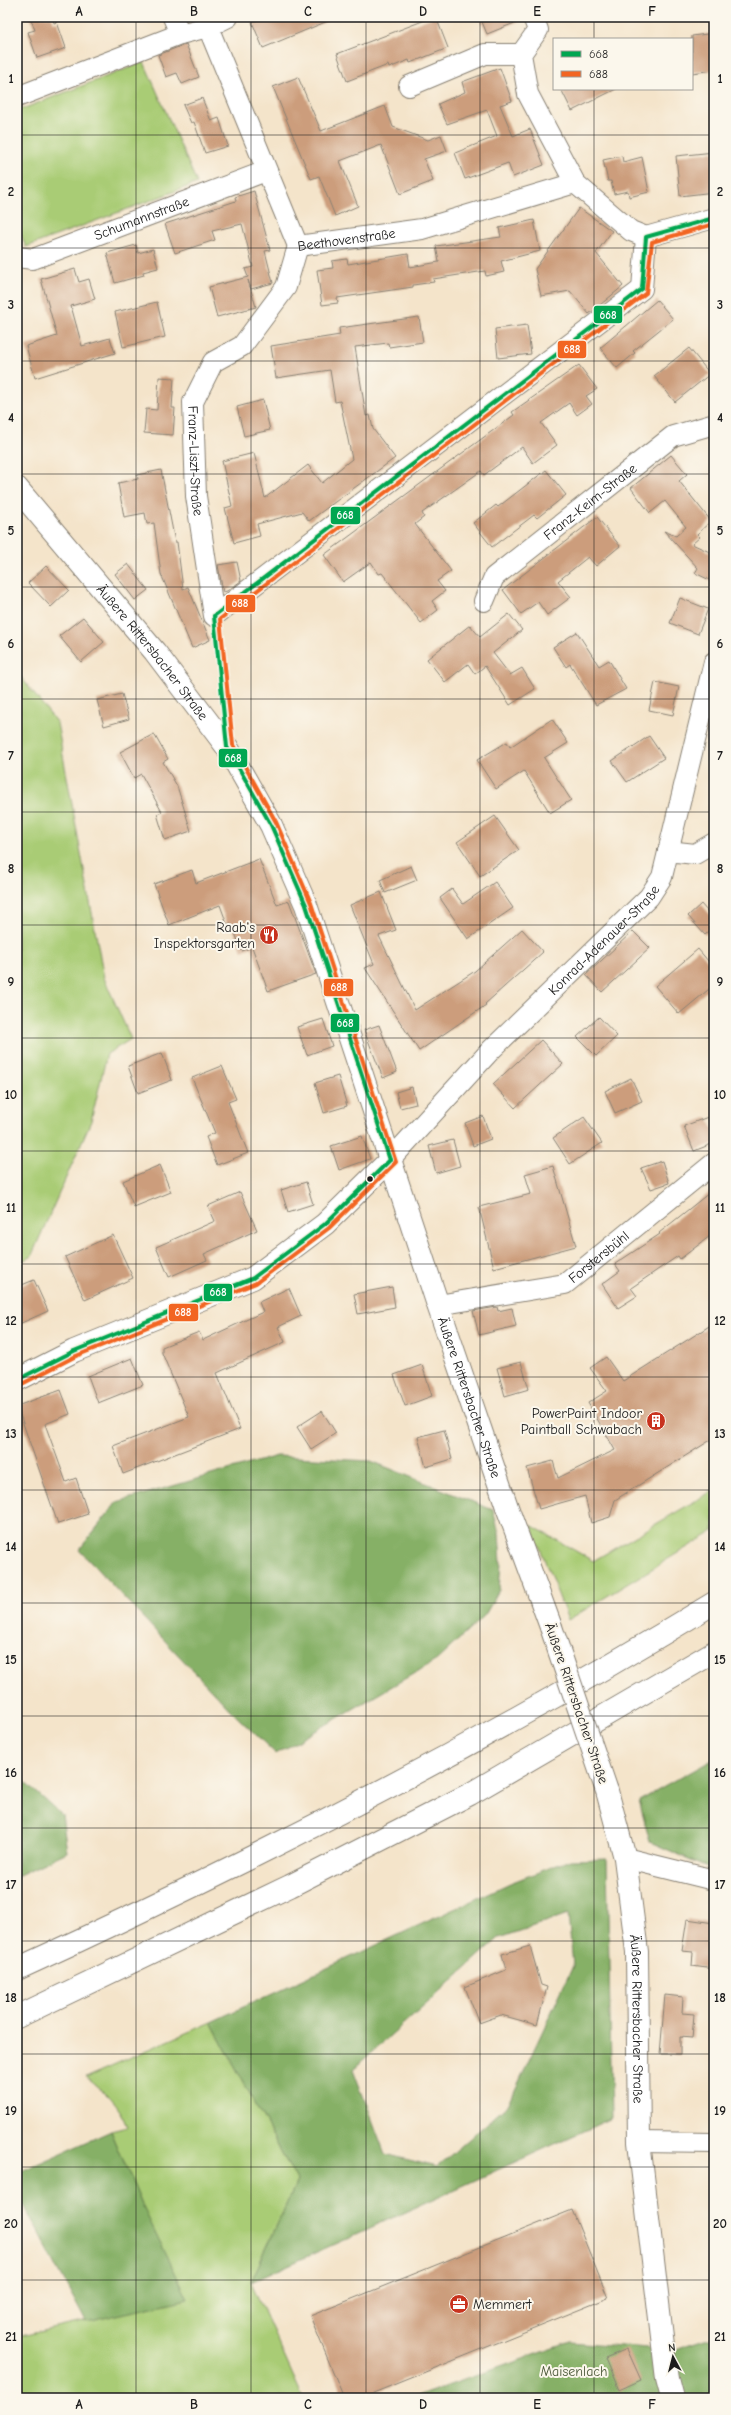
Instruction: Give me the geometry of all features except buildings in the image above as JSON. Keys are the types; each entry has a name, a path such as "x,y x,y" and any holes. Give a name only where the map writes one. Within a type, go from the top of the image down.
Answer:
{"main road":[{"name":"Äußere Rittersbacher Straße","path":"17,488 160,658 227,747 271,825 306,905 438,1305 507,1507 551,1626 607,1791 625,1858 637,1952 639,2142 667,2379 672,2398"},
{"path":"17,1380 74,1351 253,1278 325,1224 390,1160"},
{"path":"17,1969 144,1912 308,1831 441,1760 607,1668 714,1603"},
{"path":"17,2016 282,1890 470,1794 714,1652"}],"street":[{"path":"17,97 176,26 208,27 228,17"},
{"path":"533,17 538,30 521,54 528,94 575,183 631,231 646,237 714,218"},
{"name":"Beethovenstraße","path":"208,27 298,246 422,229 575,183"},
{"path":"409,86 485,54 521,54"},
{"name":"Schumannstraße","path":"17,257 33,259 266,171"},
{"name":"Franz-Liszt-Straße","path":"298,246 286,287 242,346 213,362 193,402 196,496 214,616 642,289 646,237"},
{"name":"Franz-Keim-Straße","path":"484,601 494,577 673,436 711,425 714,427"},
{"name":"Konrad-Adenauer-Straße","path":"390,1160 490,1050 649,896 662,877 714,662"},
{"path":"668,851 695,854 714,843"},
{"name":"Forstersbühl","path":"438,1305 565,1284 714,1163"},
{"path":"625,1858 714,1880"},
{"path":"639,2142 714,2143"}],"green space":[{"path":"144,62 197,183 26,247 17,225 17,111"},
{"path":"17,672 57,723 104,978 131,1039 107,1054 91,1121 31,1257 17,1263"},
{"path":"277,1456 371,1461 493,1510 499,1533 501,1563 499,1590 485,1615 437,1660 276,1754 233,1713 79,1550 117,1502"},
{"path":"714,1490 714,1531 568,1620 531,1525 593,1561"},
{"path":"714,1759 714,1870 650,1842 639,1801"},
{"path":"24,1781 62,1815 67,1852 17,1876 17,1784"},
{"path":"607,1859 612,2118 251,2282 297,2181 211,2022 510,1883 570,1860","holes":["568,1914 573,1966 508,2105 437,2167 385,2154 353,2069 499,1938"]},
{"path":"211,2022 297,2181 251,2282 303,2398 17,2398 17,2337 156,2305 142,2205 111,2131 127,2127 115,2105 86,2077"},
{"path":"111,2131 142,2205 188,2299 86,2322 17,2192 17,2173"},
{"name":"Maisenlach","path":"714,2337 714,2398 413,2398 571,2342 674,2350"}],"transit line":[{"name":"668","path":"214,616 642,289 646,237 714,218"},
{"name":"688","path":"20,1385 76,1356 256,1283 329,1228 396,1162 311,903 276,822 233,745 220,619 646,293 652,242 714,224"},
{"name":"668","path":"214,616 227,747 271,825 306,905 390,1160"},
{"name":"668","path":"17,1380 74,1351 253,1278 325,1224 390,1160"}],"place":[{"name":"Raab's Inspektorsgarten","path":"269,935"},
{"name":"PowerPaint Indoor Paintball Schwabach","path":"656,1421"},
{"name":"Memmert","path":"459,2304"}]}
